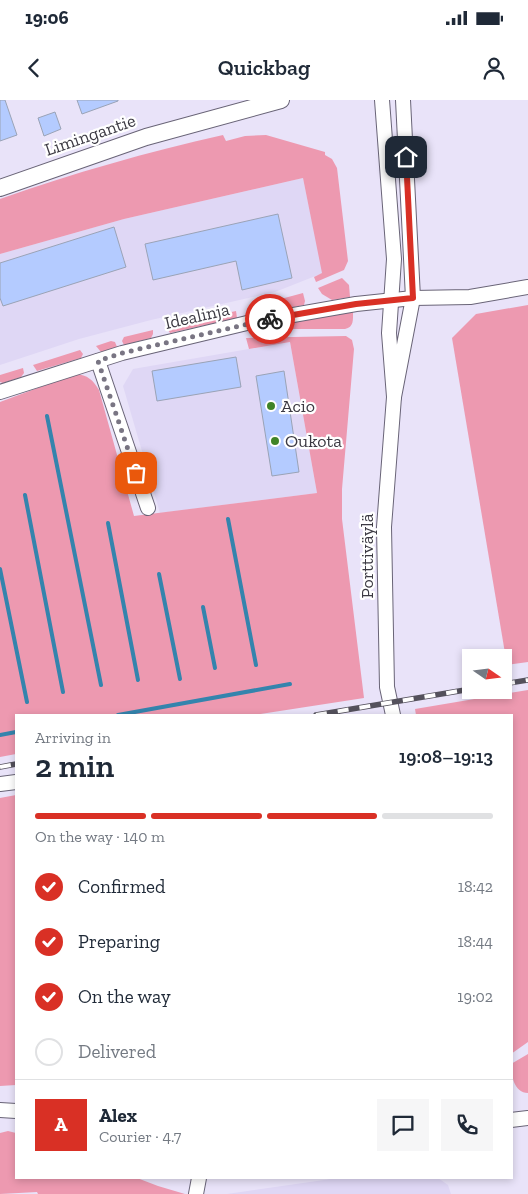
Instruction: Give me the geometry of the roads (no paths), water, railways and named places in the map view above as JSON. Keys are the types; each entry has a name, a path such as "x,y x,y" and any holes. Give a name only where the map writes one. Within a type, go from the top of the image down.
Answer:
{"main road":[{"name":"Limingantie","path":"0,188 146,137 281,100"}],"street":[{"name":"Porttiväylä","path":"382,100 394,259 389,333 394,397"},
{"name":"Porttiväylä","path":"393,714 387,687 384,527 394,397 413,298 403,100"},
{"name":"Idealinja","path":"0,392 122,353 247,324 356,304 413,298 470,297 528,287"},
{"path":"98,361 148,508"},
{"path":"0,784 15,782"},
{"path":"0,1110 15,1111"},
{"path":"513,1120 528,1118"},
{"path":"196,1194 199,1179"}],"waterway":[{"path":"47,416 101,685"},
{"path":"25,495 63,692"},
{"path":"228,519 256,665"},
{"path":"108,523 138,680"},
{"path":"0,569 27,702"},
{"path":"159,574 180,679"},
{"path":"203,607 215,668"},
{"path":"124,714 290,684"},
{"path":"0,735 15,732"}],"railway":[{"path":"512,683 528,680"},
{"path":"322,714 462,691"},
{"path":"0,767 15,764"}],"place":[{"name":"Acio","path":"271,406"},
{"name":"Oukota","path":"275,441"}]}
